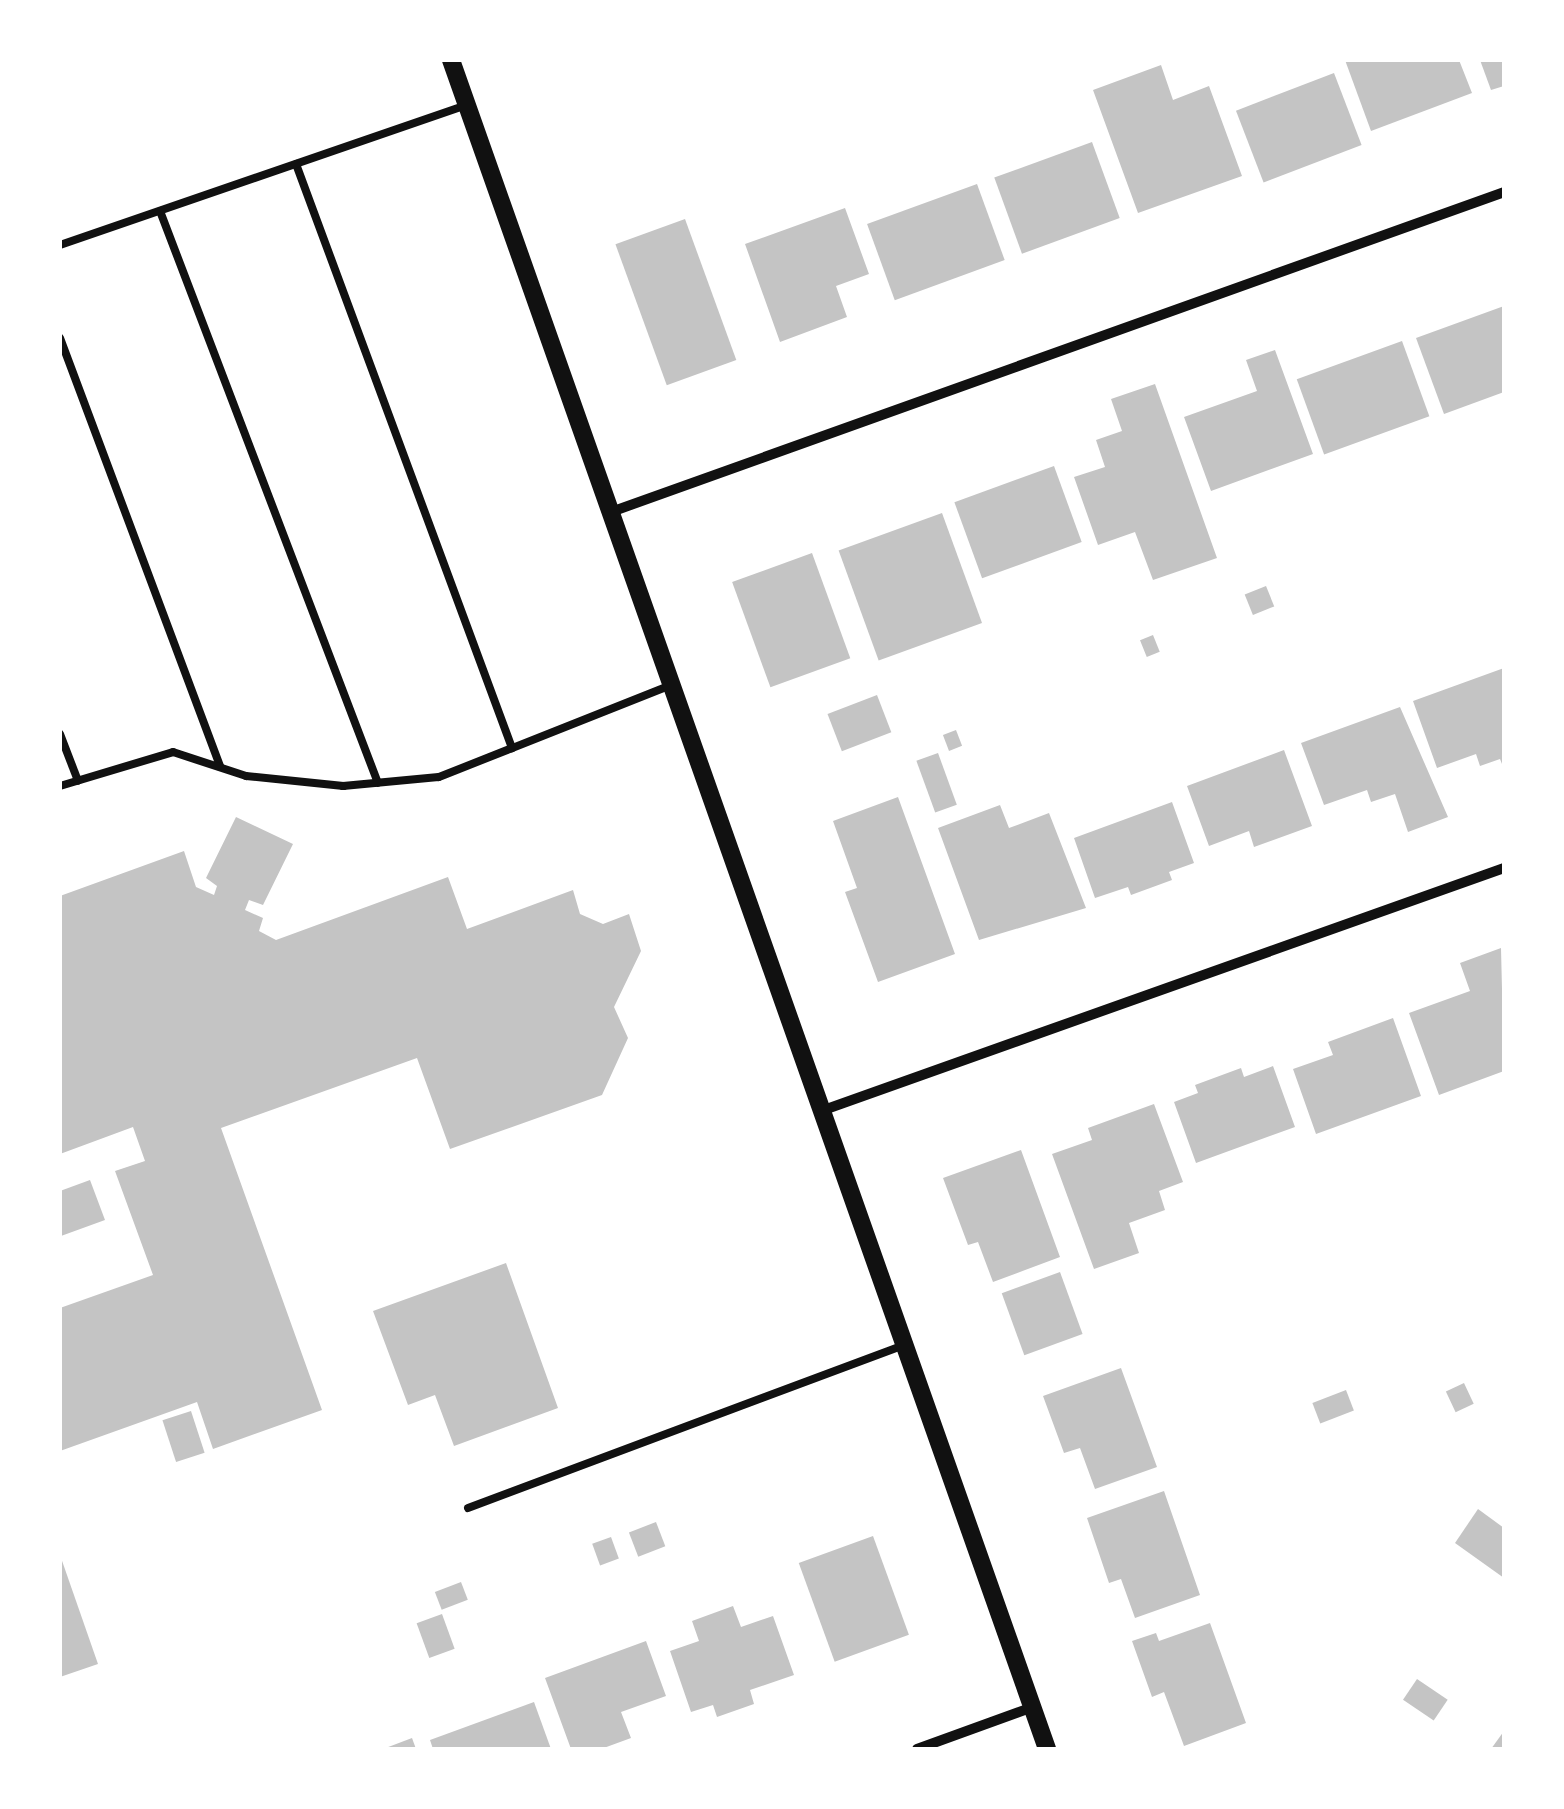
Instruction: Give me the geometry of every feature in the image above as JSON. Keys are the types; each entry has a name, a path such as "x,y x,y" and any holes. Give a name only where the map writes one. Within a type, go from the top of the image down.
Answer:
{"street":[{"path":"451,60 1048,1749"},
{"path":"611,512 1504,192"},
{"path":"820,1111 1504,868"},
{"path":"917,1749 1033,1707"}],"lane":[{"path":"60,245 467,105"},
{"path":"296,164 512,748"},
{"path":"160,211 378,783"},
{"path":"60,338 220,768"},
{"path":"60,786 174,752 220,768 343,786 439,777 671,685"},
{"path":"60,734 78,781"},
{"path":"468,1508 904,1344"}],"building":[{"path":"1345,60 1459,60 1472,93 1371,131"},
{"path":"1480,60 1504,60 1504,86 1491,90"},
{"path":"1161,65 1173,100 1209,86 1242,176 1138,213 1093,90"},
{"path":"1334,73 1362,145 1264,183 1236,111"},
{"path":"1092,142 1120,218 1022,254 994,178"},
{"path":"977,184 1005,260 895,300 867,224"},
{"path":"845,208 869,274 836,286 847,317 780,342 745,244"},
{"path":"685,219 736,360 667,385 615,244"},
{"path":"1504,306 1504,392 1444,414 1416,338"},
{"path":"1402,341 1429,416 1324,454 1297,379"},
{"path":"1275,350 1313,454 1211,491 1184,417 1257,391 1246,360"},
{"path":"1155,384 1217,558 1153,580 1135,532 1098,545 1074,477 1105,467 1096,440 1122,431 1111,399"},
{"path":"1054,466 1082,542 982,578 954,502"},
{"path":"942,513 982,623 879,661 839,551"},
{"path":"812,553 850,658 770,687 732,582"},
{"path":"1266,586 1274,606 1253,615 1245,595"},
{"path":"1153,635 1160,652 1147,657 1140,640"},
{"path":"1504,668 1504,769 1500,759 1480,766 1476,754 1437,768 1413,701"},
{"path":"877,695 891,732 842,751 828,714"},
{"path":"1400,707 1448,817 1408,832 1395,794 1371,802 1367,790 1324,805 1301,743"},
{"path":"956,730 962,746 949,751 943,735"},
{"path":"1284,750 1312,826 1254,847 1249,831 1209,846 1187,786"},
{"path":"938,753 957,805 935,813 916,761"},
{"path":"898,797 955,954 878,982 845,892 857,888 833,821"},
{"path":"1172,802 1194,863 1169,872 1172,880 1131,895 1128,887 1095,898 1074,838"},
{"path":"1000,805 1009,828 1049,813 1086,908 979,940 938,828"},
{"path":"236,817 293,844 263,905 249,900 245,910 263,918 259,931 276,940 448,877 467,929 573,890 580,914 603,924 629,914 641,951 614,1007 628,1038 602,1095 450,1149 417,1058 221,1128 322,1410 213,1449 197,1402 60,1451 60,1308 153,1275 115,1171 145,1161 133,1127 60,1154 60,896 184,851 196,887 214,895 217,886 206,878"},
{"path":"1501,948 1504,1071 1439,1095 1409,1013 1470,991 1460,963"},
{"path":"1393,1018 1421,1096 1316,1134 1293,1069 1333,1055 1328,1042"},
{"path":"1273,1066 1295,1127 1196,1163 1174,1102 1198,1093 1195,1085 1241,1068 1244,1077"},
{"path":"1154,1104 1183,1182 1159,1191 1165,1210 1129,1223 1139,1253 1094,1269 1052,1154 1092,1140 1088,1128"},
{"path":"1021,1150 1060,1257 993,1282 978,1242 968,1245 943,1178"},
{"path":"90,1180 105,1220 61,1236 60,1191"},
{"path":"506,1263 558,1408 454,1446 435,1395 408,1405 373,1311"},
{"path":"1060,1272 1083,1334 1024,1355 1002,1293"},
{"path":"1121,1368 1157,1467 1095,1489 1080,1448 1064,1453 1043,1396"},
{"path":"1464,1383 1474,1404 1456,1412 1446,1391"},
{"path":"1346,1390 1354,1411 1320,1423 1312,1403"},
{"path":"191,1411 205,1453 176,1462 162,1420"},
{"path":"1164,1491 1200,1595 1135,1618 1121,1579 1109,1583 1087,1518"},
{"path":"1478,1509 1504,1528 1504,1578 1455,1543"},
{"path":"656,1522 665,1546 638,1557 629,1532"},
{"path":"873,1536 909,1635 835,1662 799,1563"},
{"path":"611,1537 619,1559 600,1565 592,1544"},
{"path":"60,1555 98,1664 60,1677"},
{"path":"461,1582 468,1600 442,1610 435,1592"},
{"path":"733,1606 741,1627 773,1616 794,1675 750,1690 754,1704 717,1717 713,1705 691,1712 670,1651 699,1641 692,1621"},
{"path":"442,1614 455,1649 429,1658 417,1623"},
{"path":"1210,1623 1246,1723 1184,1746 1164,1692 1152,1697 1132,1641 1156,1633 1159,1641"},
{"path":"646,1641 666,1696 621,1712 631,1738 601,1749 571,1749 545,1678"},
{"path":"1417,1679 1448,1700 1434,1720 1403,1700"},
{"path":"534,1702 551,1749 433,1749 430,1740"},
{"path":"1504,1731 1504,1749 1491,1749"},
{"path":"412,1738 416,1749 383,1749"}]}
